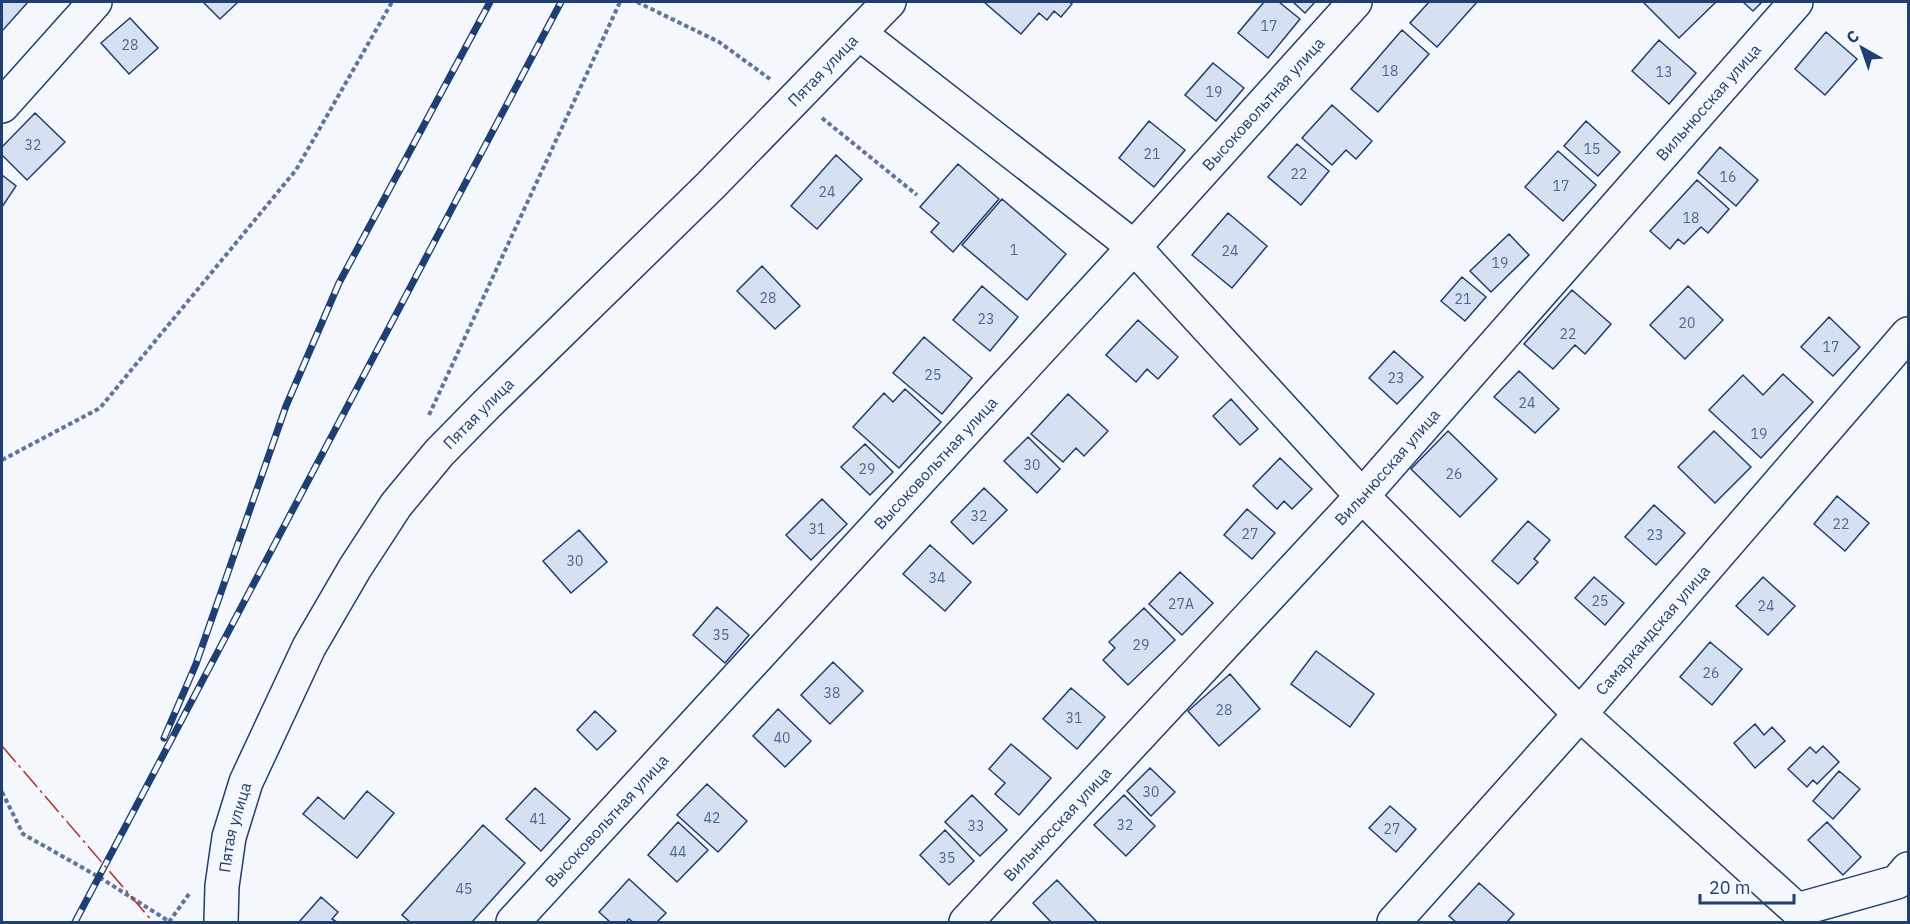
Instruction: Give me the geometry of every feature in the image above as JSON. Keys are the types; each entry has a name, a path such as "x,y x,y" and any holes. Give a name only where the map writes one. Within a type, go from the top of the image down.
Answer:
{"street":[{"path":"2,106 95,2"},
{"name":"Пятая улица","path":"221,922 222,886 229,837 246,782 309,648 355,568 396,505 439,453 487,404 711,185 889,2"},
{"name":"Высоковольтная улица","path":"513,922 1355,2"},
{"name":"Вильнюсская улица","path":"966,922 1362,496 1796,2"},
{"path":"859,33 1134,246 1362,496 1580,714 1797,910 1897,882 1908,869"},
{"name":"Самаркандская улица","path":"1394,922 1580,714 1908,334"}],"path":[{"path":"2,460 100,408 296,170 392,2"},
{"path":"427,419 620,2"},
{"path":"637,2 719,42"},
{"path":"2,792 23,834 99,877 170,922"}],"building":[{"path":"2,2 28,2 3,30 2,29"},
{"path":"203,2 238,2 220,19"},
{"path":"984,2 1069,2 1072,4 1061,17 1054,11 1047,20 1039,13 1021,34"},
{"path":"1264,2 1279,2 1300,19 1268,58 1238,33"},
{"path":"1293,2 1315,2 1305,13"},
{"path":"1429,2 1477,2 1437,47 1410,23"},
{"path":"1643,2 1716,2 1679,38"},
{"path":"1743,2 1762,2 1753,11"},
{"path":"130,18 158,48 129,74 101,43"},
{"path":"1402,30 1429,54 1378,112 1351,89"},
{"path":"1826,32 1857,59 1825,95 1795,69"},
{"path":"1659,40 1696,73 1669,104 1632,71"},
{"path":"1213,63 1244,88 1216,121 1185,95"},
{"path":"1332,105 1372,141 1356,159 1346,150 1332,165 1302,138"},
{"path":"35,113 65,142 27,180 2,155 2,147"},
{"path":"1149,121 1185,150 1154,187 1119,158"},
{"path":"1586,121 1620,152 1598,176 1564,146"},
{"path":"1297,144 1329,171 1301,205 1268,177"},
{"path":"1720,147 1758,180 1736,206 1698,173"},
{"path":"1558,151 1596,185 1563,221 1525,187"},
{"path":"836,155 862,179 817,229 791,206"},
{"path":"958,164 999,199 953,252 931,232 939,223 920,207"},
{"path":"2,175 16,186 2,207"},
{"path":"1697,180 1729,209 1708,233 1701,227 1684,244 1678,239 1670,249 1650,231"},
{"path":"1002,199 1066,254 1027,300 962,245"},
{"path":"1228,213 1267,246 1232,288 1192,255"},
{"path":"1509,234 1529,255 1491,292 1470,271"},
{"path":"762,266 800,306 775,329 737,291"},
{"path":"1462,277 1486,297 1465,321 1441,301"},
{"path":"982,286 1018,317 990,351 953,320"},
{"path":"1688,286 1723,320 1685,359 1650,325"},
{"path":"1572,290 1611,324 1585,354 1575,345 1553,369 1524,344"},
{"path":"1829,317 1860,347 1833,376 1801,347"},
{"path":"1138,320 1178,357 1158,379 1147,369 1136,382 1106,355"},
{"path":"924,337 972,378 942,414 893,373"},
{"path":"1394,351 1423,377 1397,404 1369,378"},
{"path":"1519,371 1559,409 1535,433 1494,397"},
{"path":"1783,374 1813,402 1761,458 1709,410 1743,375 1763,395"},
{"path":"905,389 941,422 899,468 853,427 884,393 893,402"},
{"path":"1068,394 1108,431 1084,456 1076,448 1063,462 1031,434"},
{"path":"1231,399 1258,429 1240,445 1213,416"},
{"path":"1448,431 1497,479 1460,517 1411,469"},
{"path":"1714,431 1751,467 1715,503 1678,467"},
{"path":"1028,437 1060,469 1037,493 1004,461"},
{"path":"865,444 893,472 870,495 841,467"},
{"path":"1280,458 1312,489 1292,509 1284,501 1277,509 1253,486"},
{"path":"984,488 1007,510 973,544 951,522"},
{"path":"1837,496 1869,523 1845,551 1814,524"},
{"path":"822,499 847,524 811,560 786,535"},
{"path":"1654,505 1685,533 1656,565 1625,537"},
{"path":"1247,509 1275,533 1252,559 1224,535"},
{"path":"1528,521 1550,540 1534,559 1538,562 1518,584 1492,561"},
{"path":"579,530 607,562 571,593 543,561"},
{"path":"930,545 971,582 945,611 903,574"},
{"path":"1180,572 1213,603 1182,635 1149,604"},
{"path":"1594,577 1624,603 1605,625 1575,598"},
{"path":"1763,577 1795,606 1768,635 1736,606"},
{"path":"717,607 749,635 725,663 693,635"},
{"path":"1144,608 1175,640 1128,685 1103,660 1115,648 1109,642"},
{"path":"1710,642 1742,669 1712,705 1680,677"},
{"path":"1316,651 1374,694 1350,727 1291,684"},
{"path":"833,662 863,691 830,724 801,695"},
{"path":"1230,674 1260,709 1219,746 1188,711"},
{"path":"1071,688 1105,717 1077,749 1043,719"},
{"path":"778,709 811,741 785,767 753,736"},
{"path":"595,711 616,731 597,750 577,730"},
{"path":"1755,724 1764,735 1772,727 1785,741 1755,768 1734,743"},
{"path":"1011,744 1051,778 1019,815 995,794 1005,783 989,769"},
{"path":"1823,746 1839,762 1817,784 1813,780 1807,787 1788,769 1810,747 1816,753"},
{"path":"1150,768 1175,792 1151,816 1127,791"},
{"path":"1839,771 1860,789 1833,819 1813,801"},
{"path":"707,784 747,821 718,852 677,815"},
{"path":"535,788 570,819 541,851 506,819"},
{"path":"367,791 394,813 357,858 303,814 318,797 344,819"},
{"path":"972,795 1007,830 980,856 945,822"},
{"path":"1124,795 1155,826 1126,856 1094,825"},
{"path":"1390,806 1416,829 1396,852 1369,828"},
{"path":"678,822 708,850 677,882 648,855"},
{"path":"1827,822 1861,857 1843,875 1808,840"},
{"path":"483,825 525,863 472,922 410,922 402,915"},
{"path":"945,830 974,861 949,885 920,855"},
{"path":"629,879 666,913 657,922 633,922 629,919 626,922 610,922 599,912"},
{"path":"1057,880 1097,922 1051,922 1033,903"},
{"path":"1479,883 1514,914 1507,922 1456,922 1449,916"},
{"path":"321,897 338,912 332,919 337,922 299,922"}],"railway":[{"path":"164,738 196,664 286,406 339,283 490,2"},
{"path":"75,922 561,2"}],"power":[{"path":"2,746 153,922"}]}
